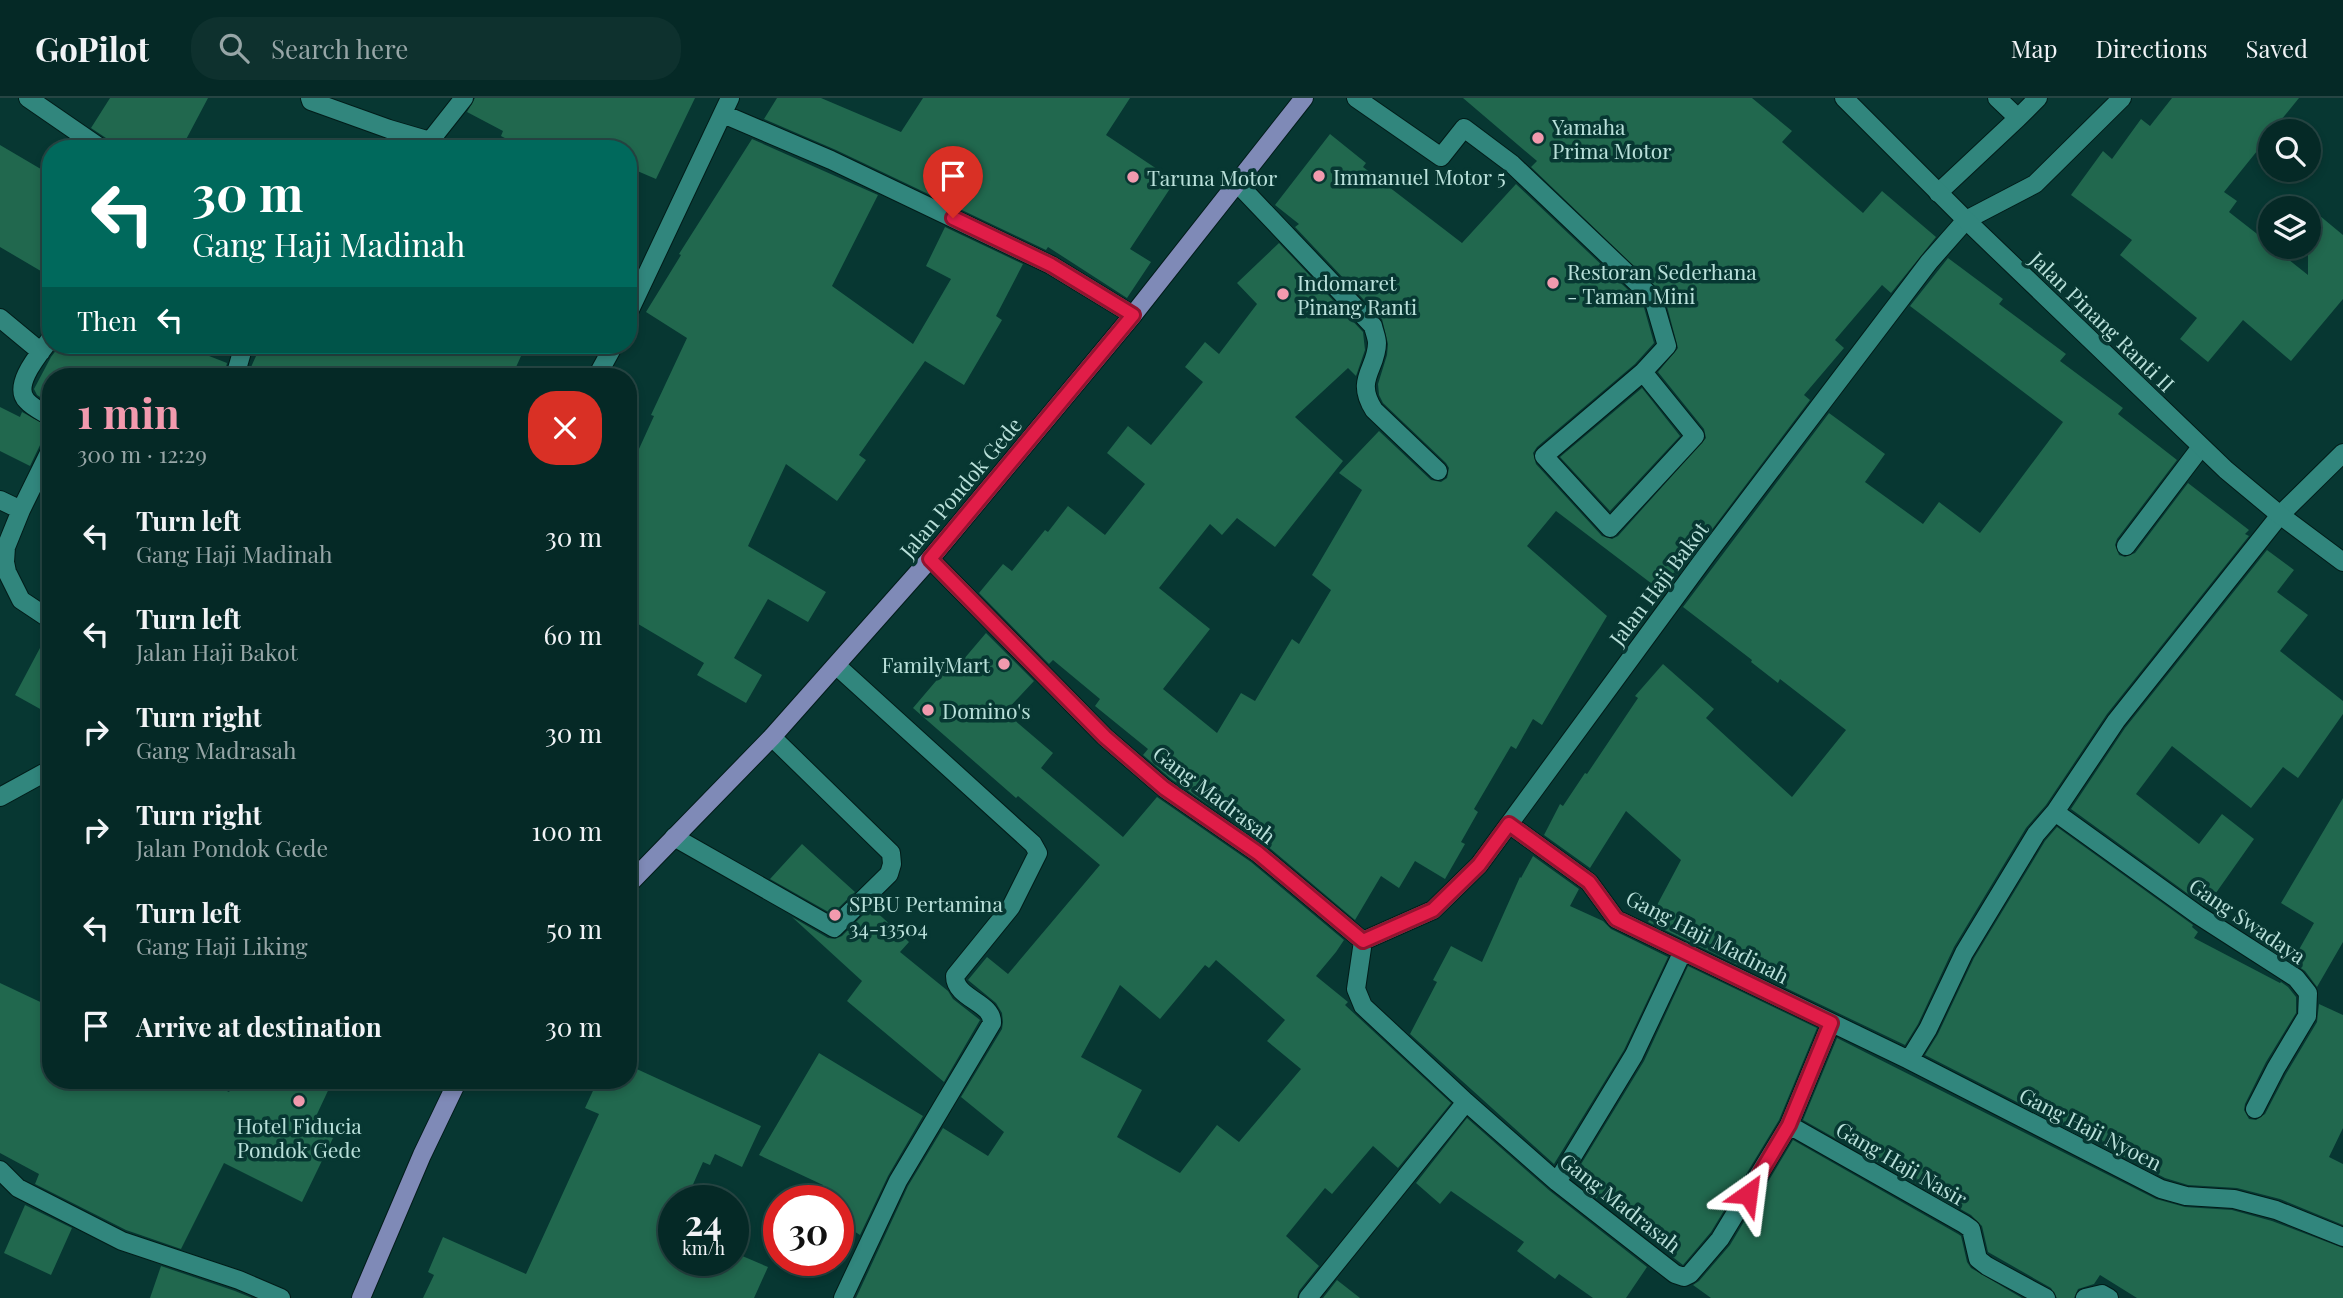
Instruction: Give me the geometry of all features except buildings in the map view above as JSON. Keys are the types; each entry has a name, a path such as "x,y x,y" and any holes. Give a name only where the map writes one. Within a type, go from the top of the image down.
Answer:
{"main road":[{"name":"Jalan Pondok Gede","path":"637,876 772,737 930,559 1133,315 1304,98"},
{"path":"361,1298 422,1155 454,1089"}],"street":[{"path":"28,98 89,140"},
{"path":"310,98 311,101 415,140"},
{"path":"432,140 464,98"},
{"path":"1356,98 1441,157 1464,128 1513,164 1653,298 1667,346 1643,372 1544,456 1610,528 1695,436 1643,372"},
{"name":"Jalan Pinang Ranti II","path":"1844,98 1938,193 2201,447 2280,515 2343,562"},
{"path":"1997,98 2018,118"},
{"path":"1938,193 2038,98"},
{"path":"1966,220 2035,184 2122,98"},
{"path":"637,295 726,106 831,160 1051,265 1133,315"},
{"path":"1238,184 1373,326 1377,345 1367,377 1366,398 1374,410 1438,471"},
{"name":"Jalan Haji Bakot","path":"1363,941 1433,910 1479,865 1708,553 1929,262 1966,220"},
{"path":"0,318 42,343"},
{"path":"42,351 23,380 23,392 26,401 42,411"},
{"path":"2126,546 2201,447"},
{"path":"1909,1060 1928,1029 1964,953 2036,834 2055,812 2116,721 2280,515 2343,453"},
{"path":"42,467 6,547 7,572 21,600 42,614"},
{"path":"0,500 21,510"},
{"name":"Gang Madrasah","path":"930,559 1105,737 1164,788 1258,853 1363,941 1356,989 1363,1006 1557,1182 1675,1274 1690,1274 1720,1239 1789,1125 1831,1023"},
{"path":"837,666 1033,844 1038,853 1011,907 955,976 960,991 990,1013 992,1023 898,1181 843,1298"},
{"path":"674,837 834,928 889,874 891,853 772,737"},
{"path":"0,797 42,774"},
{"name":"Gang Swadaya","path":"2055,812 2198,915 2296,978 2308,993 2307,1016 2255,1108"},
{"name":"Gang Haji Madinah","path":"1509,824 1589,882 1616,919 1831,1023"},
{"path":"1557,1182 1634,1055 1683,951"},
{"name":"Gang Haji Nyoen","path":"1831,1023 2161,1189 2186,1196 2234,1199 2276,1210 2343,1237"},
{"path":"1308,1298 1466,1102"},
{"name":"Gang Haji Nasir","path":"1789,1125 1964,1224 1971,1229 1978,1259 2046,1298"},
{"path":"0,1170 18,1188 122,1241 239,1280 281,1298"},
{"path":"2085,1298 2102,1294 2109,1298"}],"place":[{"name":"Yamaha Prima Motor","path":"1538,138"},
{"name":"Immanuel Motor 5","path":"1319,176"},
{"name":"Taruna Motor","path":"1133,177"},
{"name":"Restoran Sederhana - Taman Mini","path":"1553,283"},
{"name":"Indomaret Pinang Ranti","path":"1283,294"},
{"name":"FamilyMart","path":"1004,664"},
{"name":"Domino's","path":"928,710"},
{"name":"SPBU Pertamina 34-13504","path":"835,915"},
{"name":"Hotel Fiducia Pondok Gede","path":"299,1101"}],"route":[{"path":"953,218 1051,265 1133,315 930,559 1105,737 1164,788 1258,853 1363,941 1433,910 1479,865 1509,824 1589,882 1616,919 1831,1023 1789,1125 1748,1194"}]}
